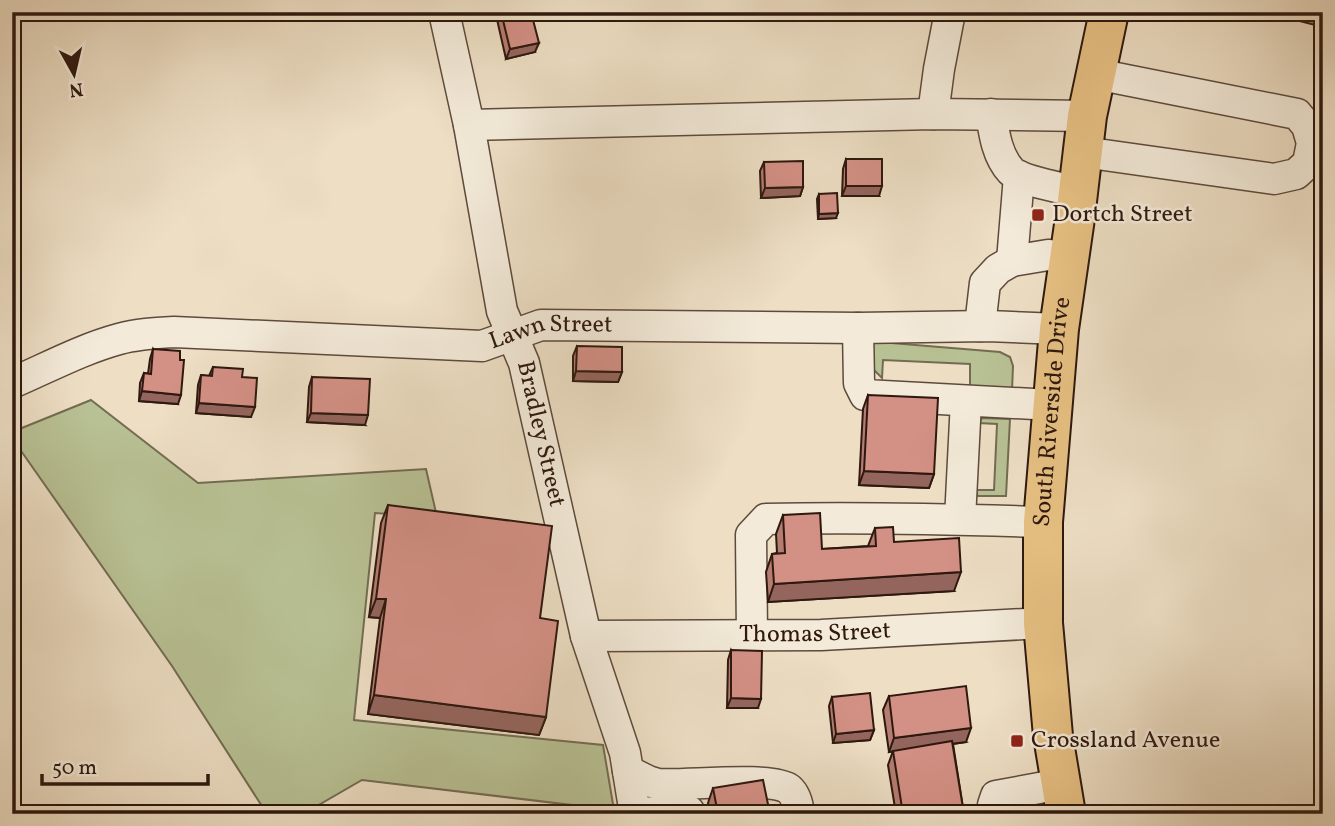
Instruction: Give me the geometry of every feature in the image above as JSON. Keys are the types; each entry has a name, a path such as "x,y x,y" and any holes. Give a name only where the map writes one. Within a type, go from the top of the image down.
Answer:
{"highway":[{"name":"South Riverside Drive","path":"1063,799 1053,736 1043,623 1043,522 1059,328 1085,134 1109,12"}],"street":[{"name":"Bradley Street","path":"444,12 469,125 502,311 524,363 586,636 625,753 635,813"},
{"path":"933,114 950,12"},
{"path":"469,125 991,114 1273,179 1296,174 1308,163 1312,143 1307,126 1297,114 1096,74"},
{"path":"991,114 994,134 1003,160 1011,172 1078,192"},
{"path":"1012,261 1019,176"},
{"path":"980,326 985,283 998,269 1012,261 1048,256 1069,257"},
{"name":"Lawn Street","path":"12,383 90,348 120,338 174,332 482,346 541,325 1059,328"},
{"path":"858,328 859,383 865,395 1052,405"},
{"path":"960,519 966,401"},
{"path":"752,636 751,535 766,519 960,519 1043,522"},
{"name":"Thomas Street","path":"586,636 862,633 1043,623"},
{"path":"628,771 658,784 775,784 789,789 795,797 799,814"},
{"path":"993,814 996,796 1063,799"},
{"path":"635,813 690,810 690,814"}],"green space":[{"path":"867,341 1000,352 1010,357 1013,366 1012,391 970,390 970,364 883,360 882,378 865,361"},
{"path":"91,400 198,483 426,469 437,517 375,513 354,720 603,745 614,810 362,780 303,814 267,814 172,666 12,438 12,432"},
{"path":"982,418 1010,419 1006,496 978,496 974,490 994,490 997,424 979,423"}],"building":[{"path":"501,12 531,12 539,43 510,49"},
{"path":"846,159 882,159 882,186 846,186"},
{"path":"803,161 803,187 765,188 764,162"},
{"path":"837,193 838,213 819,214 819,194"},
{"path":"577,346 622,347 622,372 576,371"},
{"path":"153,349 180,351 180,360 184,360 181,395 142,391 144,373 151,374"},
{"path":"213,367 243,369 242,377 257,378 255,407 199,403 201,375 212,376"},
{"path":"312,377 370,379 368,415 311,413"},
{"path":"868,395 938,398 934,474 864,471"},
{"path":"388,505 552,526 540,618 558,621 546,717 374,695 386,599 376,599"},
{"path":"820,513 822,549 876,546 875,528 893,527 894,542 959,538 961,572 774,584 772,554 785,553 783,515"},
{"path":"731,650 762,651 761,699 731,698"},
{"path":"966,686 971,728 894,738 889,696"},
{"path":"870,693 874,730 836,734 832,697"},
{"path":"952,741 964,814 903,814 893,751"},
{"path":"763,780 770,814 718,814 713,788"}],"place":[{"name":"Dortch Street","path":"1038,215"},
{"name":"Crossland Avenue","path":"1017,741"}]}
